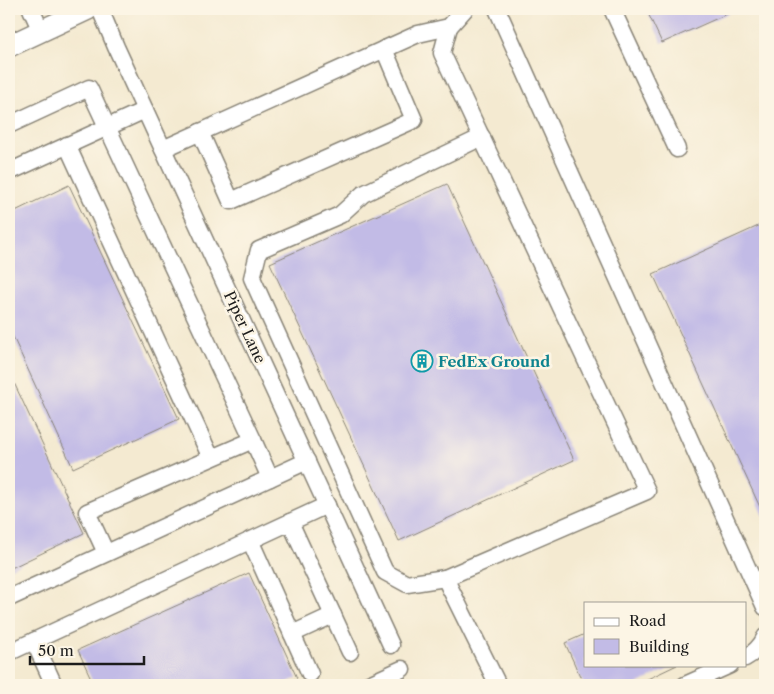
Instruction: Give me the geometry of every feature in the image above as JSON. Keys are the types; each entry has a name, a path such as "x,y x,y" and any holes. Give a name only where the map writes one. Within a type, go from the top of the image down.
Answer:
{"main road":[{"path":"9,46 88,9"}],"street":[{"path":"31,9 41,31"},
{"name":"Piper Lane","path":"100,9 391,645"},
{"path":"465,9 449,27 442,53 482,137 647,491 445,578 407,584 385,572 252,278 259,250 340,215 363,194 482,137"},
{"path":"497,9 765,608"},
{"path":"612,9 676,149"},
{"path":"163,149 418,34 449,27"},
{"path":"200,132 231,201 414,120 384,49"},
{"path":"9,125 89,88 270,478"},
{"path":"9,172 145,110"},
{"path":"67,145 211,458"},
{"path":"106,553 87,512 253,440"},
{"path":"9,598 306,461"},
{"path":"9,654 327,505"},
{"path":"290,522 350,652"},
{"path":"250,540 310,674"},
{"path":"445,578 498,685"},
{"path":"292,634 333,615"},
{"path":"746,658 763,642 765,637"},
{"path":"34,641 54,685"},
{"path":"685,685 728,666"},
{"path":"367,685 402,669"}],"building":[{"path":"646,9 738,9 662,43"},
{"name":"FedEx Ground","path":"447,184 574,460 399,541 270,263"},
{"path":"69,185 179,419 73,468 9,328 9,214"},
{"path":"765,223 765,518 653,274"},
{"path":"9,372 84,533 9,569"},
{"path":"249,573 297,678 281,685 94,685 78,650"},
{"path":"584,634 584,666 675,666 635,685 584,685 565,643"}],"place":[{"name":"FedEx Ground","path":"422,361"}]}
